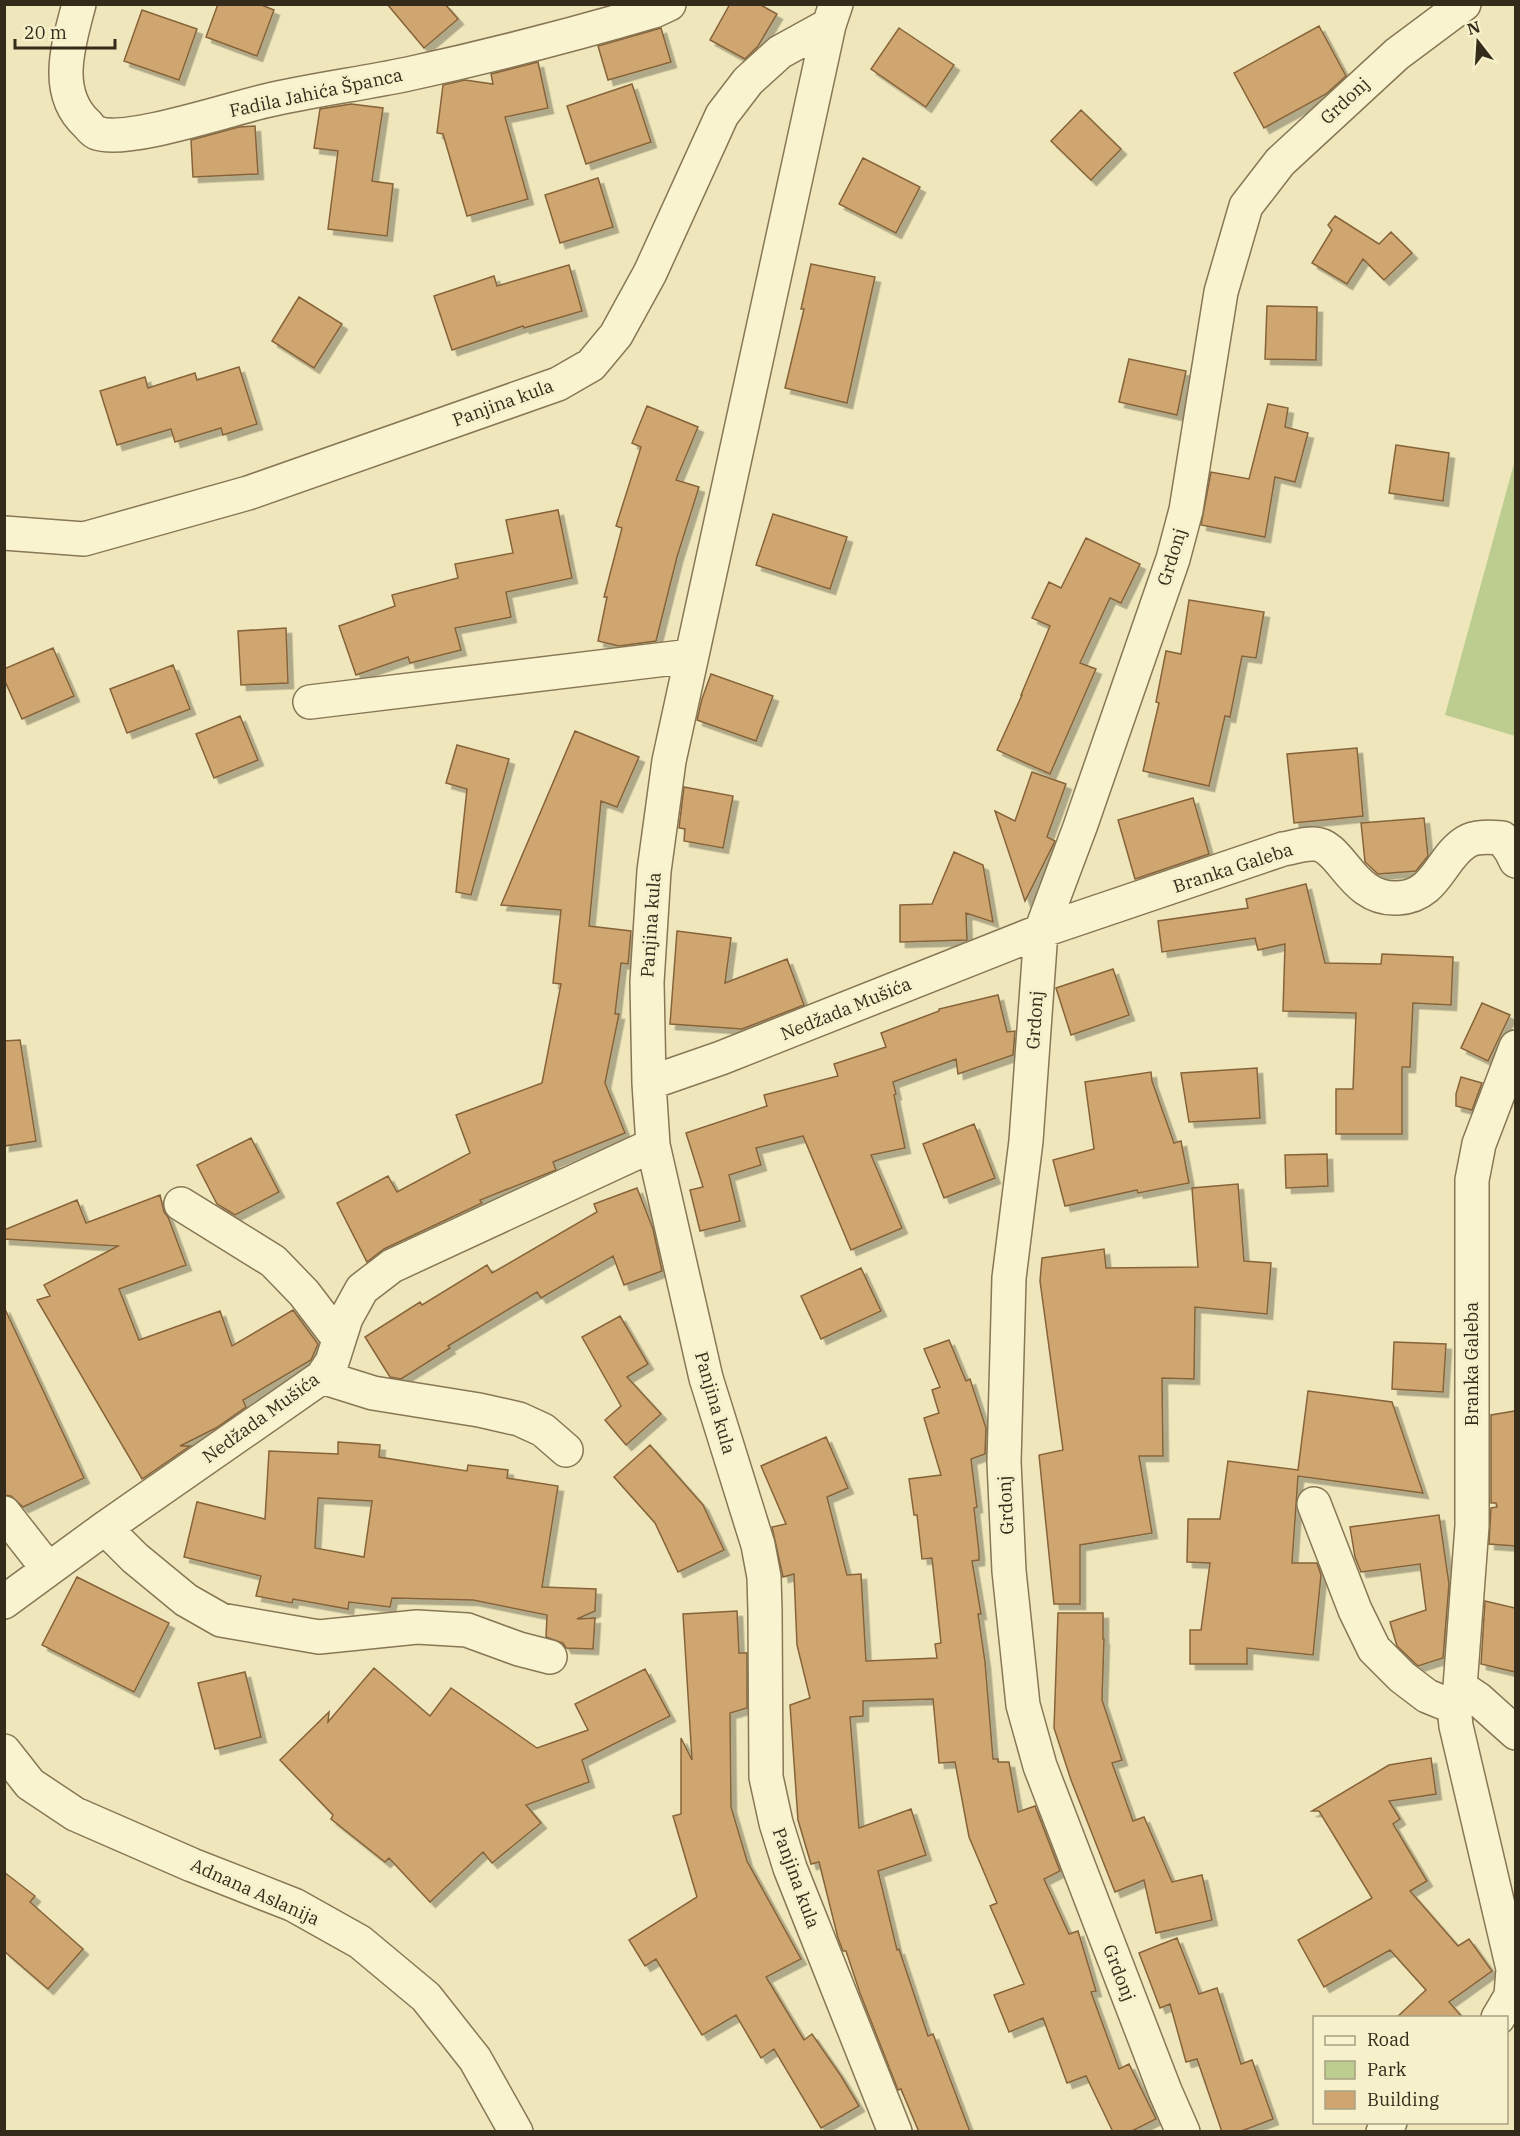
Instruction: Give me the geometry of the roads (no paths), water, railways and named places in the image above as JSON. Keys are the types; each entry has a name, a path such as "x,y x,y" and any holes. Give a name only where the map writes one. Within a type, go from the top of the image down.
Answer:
{"street":[{"name":"Fadila Jahića Španca","path":"79,4 67,48 65,77 69,96 78,116 96,133 131,135 266,101 405,75 540,44 654,11 669,4"},
{"name":"Grdonj","path":"1183,2132 1165,2091 1040,1766 1023,1705 1009,1571 1004,1462 1009,1278 1026,1141 1041,931 1080,826 1175,549 1186,510 1221,292 1246,206 1280,162 1397,54 1464,4"},
{"name":"Panjina kula","path":"4,533 84,539 248,493 558,384 591,365 616,335 650,273 722,115 748,81 780,52 832,15"},
{"name":"Panjina kula","path":"832,15 669,761 654,871 647,982 648,1083 653,1144 706,1378 758,1545 764,1577 766,1777 776,1823 790,1868 895,2132"},
{"path":"310,702 691,656"},
{"name":"Branka Galeba","path":"1041,931 1283,849 1316,843 1331,851 1355,880 1372,893 1385,899 1406,898 1426,888 1456,850 1467,840 1487,837 1502,838 1515,861"},
{"name":"Nedžada Mušića","path":"648,1083 722,1058 1041,931"},
{"name":"Branka Galeba","path":"1499,2016 1511,1996 1513,1969 1456,1726 1472,1526 1472,1180 1479,1144 1515,1047"},
{"name":"Nedžada Mušića","path":"4,1602 105,1528 322,1377 332,1362 346,1318 362,1289 392,1266 653,1144"},
{"path":"181,1204 273,1261 304,1293 339,1339"},
{"path":"322,1377 373,1393 479,1410 519,1419 543,1431 566,1450"},
{"path":"1314,1504 1355,1610 1374,1649 1402,1677 1427,1696 1457,1697 1510,1723"},
{"path":"4,1513 48,1569"},
{"path":"105,1528 135,1558 186,1600 221,1620 319,1637 417,1627 467,1630 519,1649 550,1657"},
{"name":"Adnana Aslanija","path":"4,1751 30,1784 75,1814 192,1865 294,1905 360,1942 426,1997 475,2059 516,2132"}]}
